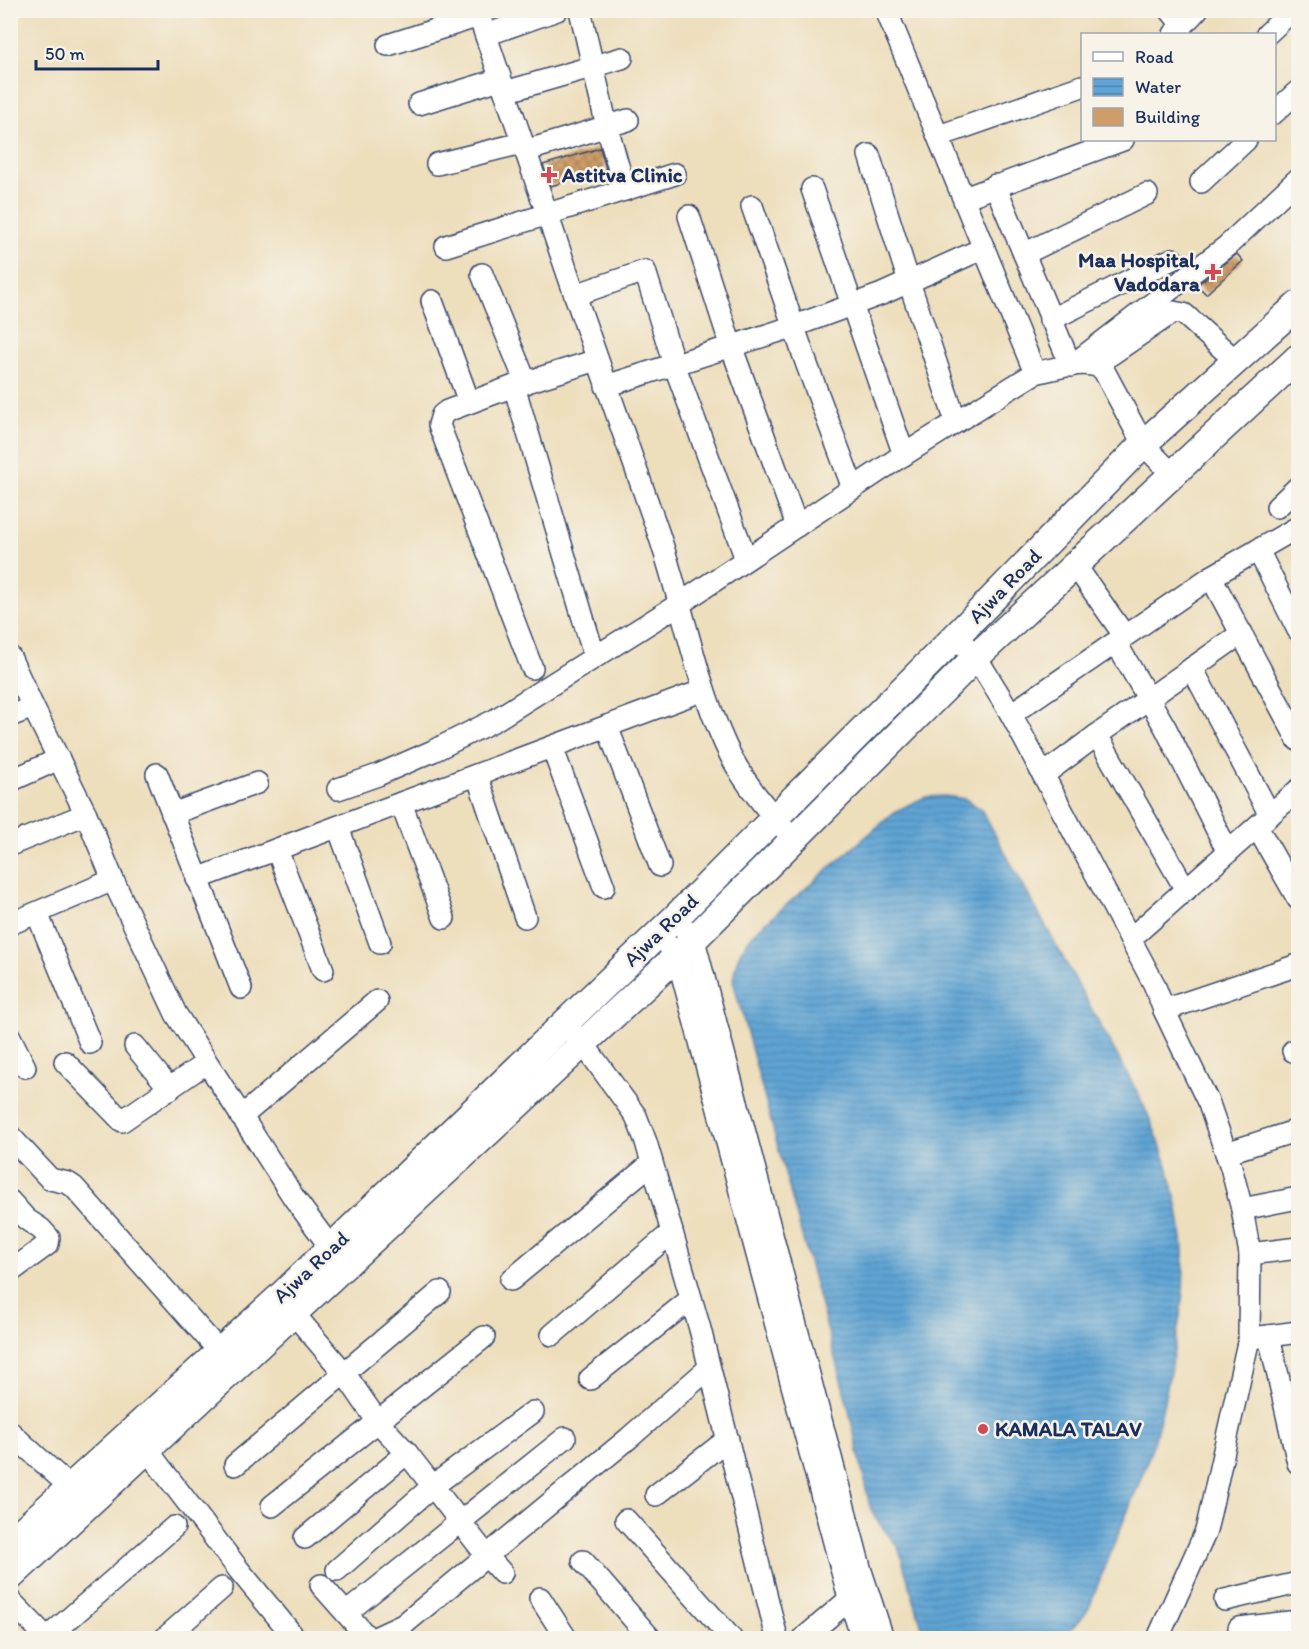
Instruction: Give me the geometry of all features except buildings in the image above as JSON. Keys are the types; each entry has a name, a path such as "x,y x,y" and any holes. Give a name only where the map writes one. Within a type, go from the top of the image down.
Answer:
{"main road":[{"name":"Ajwa Road","path":"10,1542 71,1488 140,1441 573,1033 667,926 956,636 1143,444 1299,304"},
{"name":"Ajwa Road","path":"10,1577 140,1441 219,1352 286,1305 331,1248 573,1033 685,948 976,657 1299,357"}],"street":[{"path":"388,45 481,21 557,10"},
{"path":"580,10 607,127 625,190"},
{"path":"886,10 1035,373"},
{"path":"1268,33 1293,10"},
{"path":"481,21 681,603 704,690 726,746 754,794 794,839"},
{"path":"419,104 594,66 622,57"},
{"path":"939,136 1081,87"},
{"path":"1276,112 1299,91"},
{"path":"437,164 523,147 628,120"},
{"path":"964,198 1120,141"},
{"path":"1201,182 1245,141"},
{"path":"869,155 956,422"},
{"path":"446,246 675,174"},
{"path":"1071,366 1227,246 1299,179"},
{"path":"995,186 1071,366"},
{"path":"812,189 904,455"},
{"path":"1024,254 1146,194"},
{"path":"752,206 853,489"},
{"path":"688,216 731,346 796,526"},
{"path":"606,386 853,305 984,248"},
{"path":"1050,320 1172,259"},
{"path":"574,295 645,271 674,364 746,559"},
{"path":"483,274 520,384 594,656"},
{"path":"432,301 469,402"},
{"path":"1110,355 1173,312 1179,312 1236,361"},
{"path":"532,668 439,425 442,415 447,411 520,384 597,360"},
{"path":"338,789 378,775 495,720 681,603 904,455 1035,373 1071,366 1095,365 1103,369 1143,444 1172,474"},
{"path":"1277,507 1299,487"},
{"path":"1011,714 1211,577 1299,527"},
{"path":"1258,550 1299,630"},
{"path":"1075,565 1120,639 1228,852"},
{"path":"1211,577 1275,700 1299,740"},
{"path":"1043,775 1242,633"},
{"path":"956,636 976,657 1011,714 1154,984 1209,1104 1242,1209 1250,1254 1259,1337 1293,1415 1299,1463"},
{"path":"10,657 86,814 113,880 176,1014 294,1198 331,1248"},
{"path":"1192,668 1299,899"},
{"path":"197,879 704,690"},
{"path":"10,716 33,707"},
{"path":"608,726 660,866"},
{"path":"1097,735 1186,890"},
{"path":"552,747 604,887"},
{"path":"10,781 59,759"},
{"path":"157,774 241,988"},
{"path":"477,775 525,917"},
{"path":"172,814 257,783"},
{"path":"1130,939 1299,790"},
{"path":"400,803 444,918"},
{"path":"10,845 86,814"},
{"path":"338,827 380,943"},
{"path":"277,850 323,970"},
{"path":"10,924 113,880"},
{"path":"37,913 90,1043"},
{"path":"667,926 685,948 857,1592 862,1638"},
{"path":"1164,1010 1299,965"},
{"path":"241,1117 376,1001"},
{"path":"573,1033 636,1116 652,1162 710,1368 777,1638"},
{"path":"10,1037 25,1067"},
{"path":"135,1046 170,1089"},
{"path":"65,1062 122,1121 206,1063"},
{"path":"1226,1153 1299,1130"},
{"path":"10,1136 50,1179 68,1183 74,1187 219,1352"},
{"path":"511,1280 652,1162"},
{"path":"1242,1209 1299,1198"},
{"path":"10,1201 26,1219 47,1235 49,1241 10,1272"},
{"path":"552,1335 672,1232"},
{"path":"1250,1254 1299,1248"},
{"path":"235,1465 441,1292"},
{"path":"590,1379 691,1299"},
{"path":"286,1305 345,1374 378,1422 407,1453 502,1573"},
{"path":"1259,1337 1299,1332"},
{"path":"272,1506 484,1337"},
{"path":"1158,1638 1206,1531 1259,1337"},
{"path":"375,1638 403,1625 710,1368"},
{"path":"337,1570 433,1486 533,1412"},
{"path":"10,1432 71,1488"},
{"path":"351,1609 565,1438"},
{"path":"656,1495 728,1439"},
{"path":"140,1441 239,1570 295,1638"},
{"path":"304,1538 407,1453"},
{"path":"626,1520 731,1638"},
{"path":"10,1600 47,1638 174,1527"},
{"path":"583,1561 650,1638"},
{"path":"1225,1600 1299,1582"},
{"path":"321,1585 368,1638"},
{"path":"165,1638 222,1588"},
{"path":"804,1638 857,1592"},
{"path":"857,1592 883,1638"},
{"path":"540,1598 566,1638"},
{"path":"1239,1628 1299,1621"}],"water":[{"path":"945,796 965,799 981,809 1139,1095 1160,1144 1180,1222 1184,1275 1182,1302 1168,1381 1153,1445 1090,1606 1077,1624 1059,1638 927,1638 924,1634 898,1547 875,1518 870,1507 848,1406 733,981 740,953 757,930 896,811 925,797"}],"place":[{"name":"Astitva Clinic","path":"549,175"},
{"name":"Maa Hospital, Vadodara","path":"1213,272"},
{"name":"KAMALA TALAV","path":"983,1429"}]}
